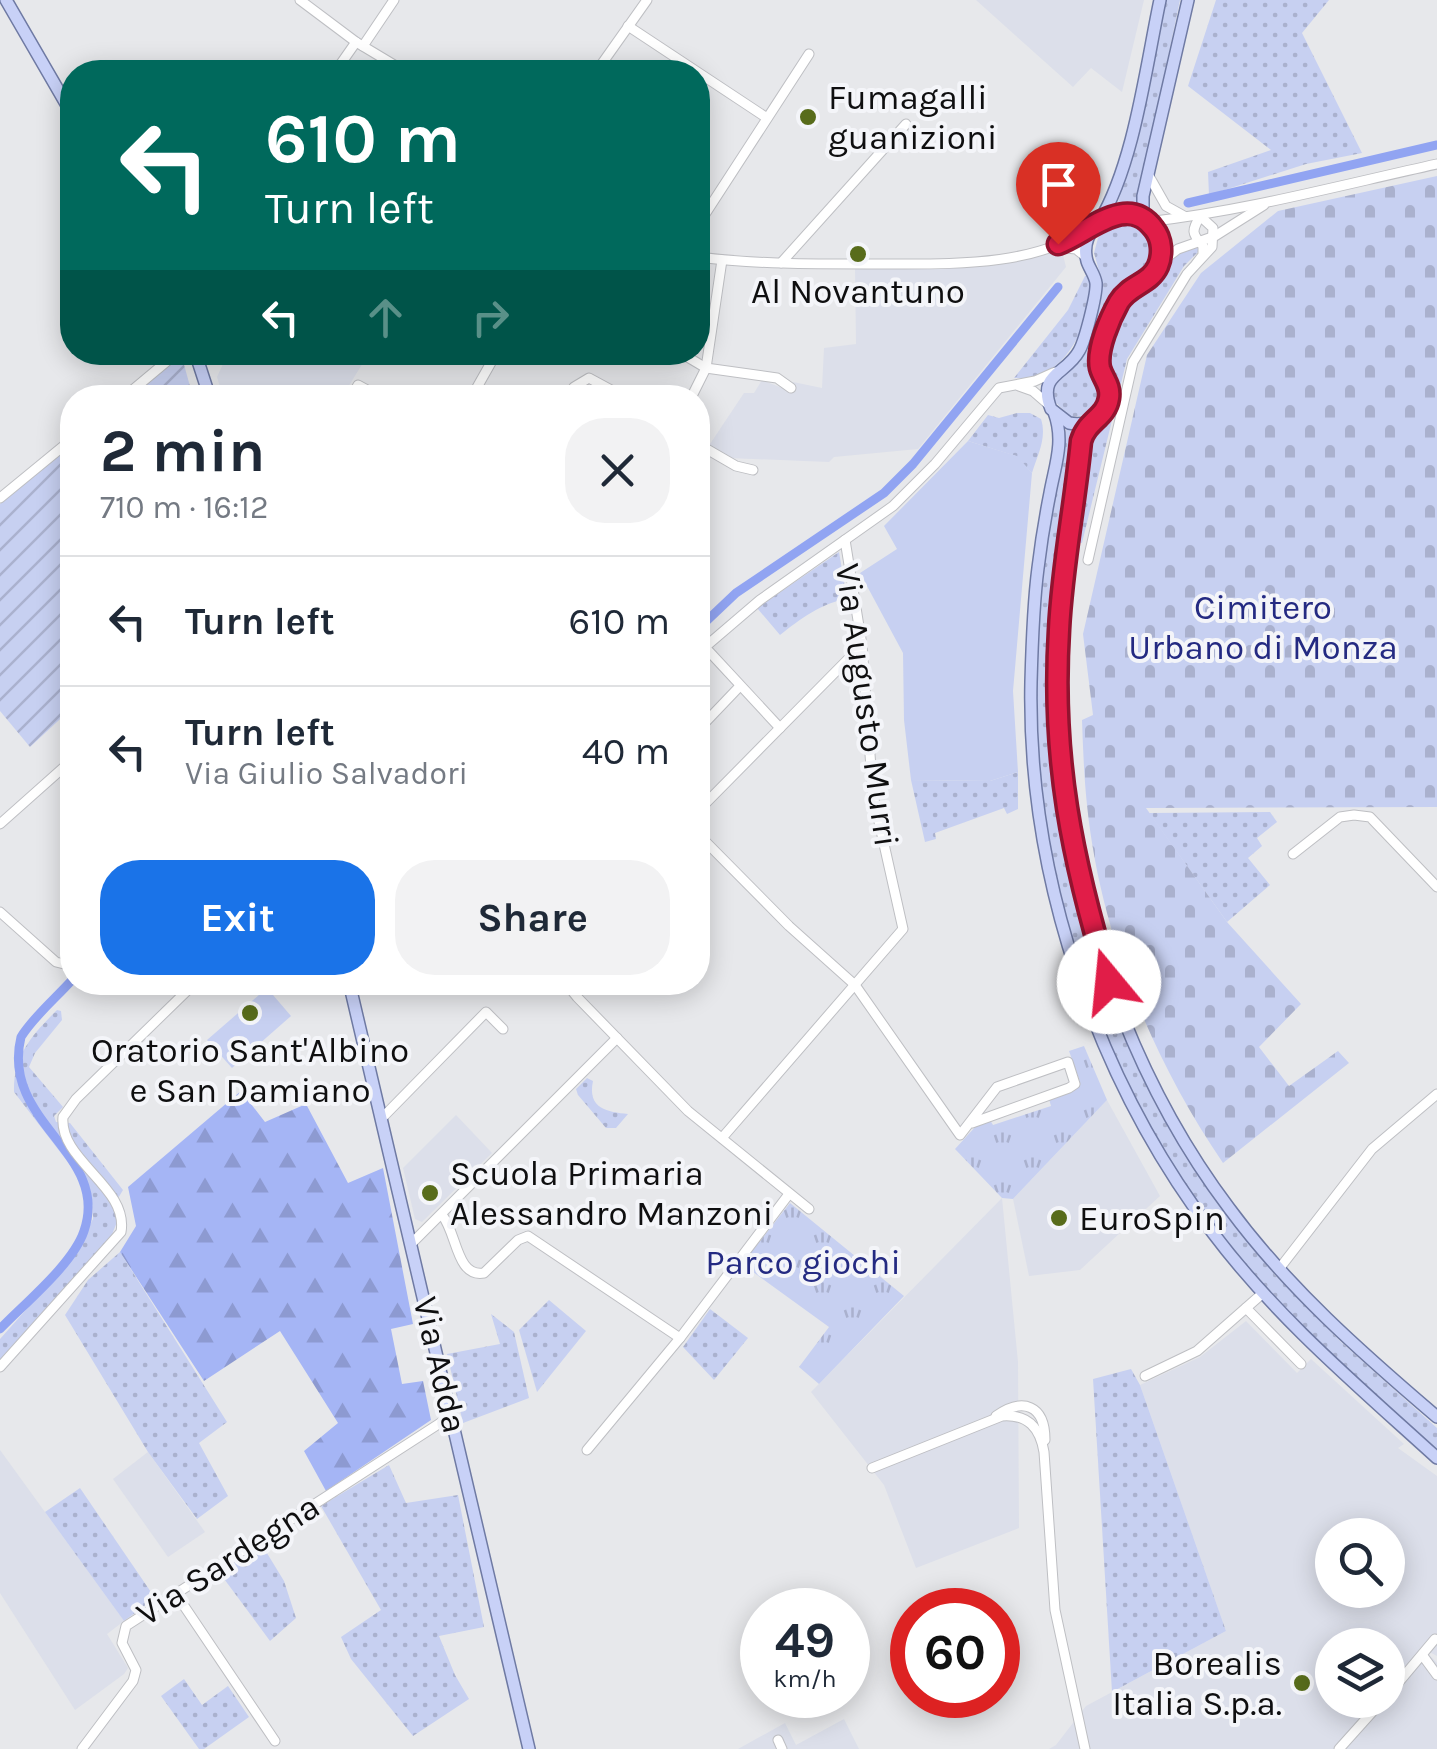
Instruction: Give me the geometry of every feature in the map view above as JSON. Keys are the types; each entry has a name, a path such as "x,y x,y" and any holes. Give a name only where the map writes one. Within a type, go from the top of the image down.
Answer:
{"main road":[{"path":"6,0 60,93"},
{"path":"1160,0 1125,156 1111,200 1087,242 1086,256 1096,288 1081,348 1058,370 1048,390 1060,443 1036,587 1030,695 1046,856 1089,1006 1130,1101 1172,1173 1212,1233 1263,1293 1307,1340 1437,1458"},
{"path":"1053,411 1070,423 1087,423 1101,414 1109,389 1100,362 1105,335 1119,302 1148,280 1159,264 1160,241 1145,220 1142,202 1188,0"},
{"path":"1097,224 1120,214 1145,220"},
{"path":"1087,423 1081,441 1058,635 1060,758 1074,860 1109,982 1162,1098 1202,1170 1278,1268 1330,1322 1437,1417"},
{"name":"Via Adda","path":"353,995 529,1749"}],"street":[{"path":"300,0 386,60"},
{"path":"345,60 394,0"},
{"path":"604,60 647,0"},
{"path":"628,26 679,60"},
{"path":"710,206 809,54"},
{"path":"710,80 767,118"},
{"path":"781,263 906,124"},
{"path":"1145,220 1200,216 1437,164"},
{"path":"1149,176 1166,206 1186,218"},
{"path":"1159,264 1175,250 1215,236 1270,202"},
{"path":"1196,264 1208,254 1215,236 1212,226 1200,216"},
{"path":"1088,560 1133,362 1181,282 1203,255 1203,246 1192,229 1200,216"},
{"path":"710,258 781,263 983,262 1054,247 1097,224"},
{"path":"1054,247 1076,249 1086,256"},
{"path":"710,341 722,260"},
{"path":"139,385 162,365"},
{"path":"701,365 777,378 791,388"},
{"path":"698,385 706,365"},
{"path":"710,642 913,487 996,391 1058,370"},
{"path":"576,385 589,378 602,385"},
{"path":"1016,385 1033,391 1053,411"},
{"path":"0,498 60,449"},
{"path":"710,451 739,468 753,470"},
{"name":"Via Augusto Murri","path":"845,540 862,645 869,767 904,930 856,985"},
{"path":"710,799 862,645"},
{"path":"710,658 780,728"},
{"path":"710,717 740,686"},
{"path":"0,824 60,771"},
{"path":"1293,854 1340,818 1370,818 1437,887"},
{"path":"710,846 789,926 856,985 960,1135 997,1087 1068,1062 1075,1084 1069,1088 972,1123"},
{"path":"0,912 60,963"},
{"path":"722,1138 856,985"},
{"path":"0,1367 120,1232 120,1211 66,1138 63,1117 76,1099 183,995"},
{"path":"575,995 688,1111 809,1208"},
{"path":"382,1117 486,1012 503,1030"},
{"path":"412,1243 617,1038"},
{"path":"1278,1268 1372,1149 1437,1094"},
{"path":"587,1450 680,1338 789,1194"},
{"path":"442,1214 450,1224 464,1266 471,1273 486,1272 518,1240 530,1237 680,1338"},
{"path":"1145,1376 1197,1351 1263,1293"},
{"path":"1246,1308 1301,1364"},
{"path":"872,1468 988,1421 1012,1406 1032,1408 1044,1424 1055,1610 1084,1749"},
{"name":"Via Sardegna","path":"82,1749 136,1670 122,1643 126,1626 452,1416"},
{"path":"176,1594 275,1741"},
{"path":"1405,1676 1436,1638"},
{"path":"1423,1656 1437,1676"},
{"path":"1338,1749 1367,1718"}],"shaded area":[{"path":"976,0 1144,0 1122,92 1091,68 1073,87"},
{"path":"1062,251 1066,267 918,449 834,457 829,462 729,458 710,448 744,393 754,393 762,380 787,390 793,382 822,388 824,348 856,344 855,266 960,267 1013,262"},
{"path":"222,365 362,365 349,385 219,385 217,377"},
{"path":"1107,1100 1160,1196 1080,1270 1029,1276 1013,1199"},
{"name":"Scuola Primaria Alessandro Manzoni","path":"456,1115 492,1153 422,1222 415,1219 403,1168"},
{"path":"1002,1198 1018,1362 1019,1528 916,1568 884,1485 811,1392"},
{"path":"1246,1321 1297,1373 1311,1359 1404,1444 1398,1448 1437,1476 1437,1656 1424,1649 1437,1663 1437,1749 1049,1749 1086,1706 1226,1631 1140,1385 1200,1357"},
{"path":"0,1450 124,1621 107,1634 128,1668 75,1710 0,1593"},
{"path":"148,1452 205,1532 168,1557 113,1479"},
{"path":"844,1719 859,1749 738,1749 785,1723 796,1745"}],"green space":[{"path":"1166,0 1180,0 1138,199 1140,209 1117,207"},
{"path":"1216,0 1329,0 1302,33 1362,153 1306,164 1209,195 1208,172 1271,150 1188,86"},
{"name":"Cimitero Urbano di Monza","path":"1437,176 1437,807 1146,808 1227,922 1301,1004 1259,1047 1289,1086 1338,1051 1349,1063 1223,1163 1152,1037 1133,992 1104,900 1085,784 1082,720 1093,715 1083,634 1147,355 1201,273 1278,211"},
{"path":"1128,221 1149,230 1158,248 1150,274 1119,293 1107,311 1093,361 1101,388 1099,404 1087,415 1071,417 1054,401 1054,386 1089,348 1103,285 1094,253 1098,238 1109,226"},
{"path":"1199,246 1127,359 1082,543 1076,542 1087,442 1115,398 1107,361 1120,316 1134,299 1154,286 1177,254"},
{"path":"1085,276 1089,276 1088,306 1072,348 1038,376 1014,378 1068,310"},
{"path":"167,365 184,365 190,385 144,385"},
{"path":"1030,413 1041,419 1043,426 1032,473 1016,456 968,441 988,415 999,418"},
{"path":"1066,429 1079,430 1053,633 1054,733 1103,979 1144,1077 1211,1192 1275,1275 1341,1342 1437,1428 1437,1451 1303,1329 1231,1249 1183,1182 1142,1111 1107,1036 1078,958 1057,878 1042,797 1036,715 1039,606"},
{"path":"968,441 1017,456 1032,473 1013,691 1018,772 990,781 911,780 904,720 903,653 860,573 897,549 884,526"},
{"path":"60,454 60,719 30,747 0,711 0,504"},
{"path":"839,552 847,599 820,608 780,635 757,608"},
{"path":"1018,772 1018,809 1007,814 1004,808 935,833 936,839 925,842 911,780 990,781"},
{"path":"1270,812 1277,822 1257,838 1262,846 1248,858 1270,885 1227,922 1149,813"},
{"path":"259,995 273,995 291,1016 232,1068 207,1040"},
{"path":"57,1010 61,1011 62,1020 35,1053 29,1067 63,1107 54,1116 56,1122 70,1123 123,1190 114,1205 119,1217 109,1242 0,1363 0,1339 73,1257 93,1219 93,1206 77,1174 14,1092 21,1056"},
{"path":"1084,1046 1107,1100 1013,1199 1002,1198 955,1149 977,1125 990,1120 993,1125 1051,1106 1049,1099 1073,1090 1080,1082 1069,1051"},
{"path":"587,1078 593,1081 596,1103 628,1114 616,1128 606,1128 578,1095 576,1089"},
{"path":"241,1091 265,1122 306,1104 348,1183 383,1168 413,1324 391,1329 402,1384 423,1381 431,1420 326,1491 304,1451 338,1423 280,1331 204,1381 120,1252 136,1226 128,1187"},
{"name":"Parco giochi","path":"790,1203 904,1296 819,1384 799,1367 829,1327 742,1264"},
{"path":"120,1252 227,1422 199,1443 228,1496 197,1519 148,1452 65,1315 88,1280"},
{"path":"549,1300 586,1331 537,1392 519,1330"},
{"path":"710,1309 748,1338 714,1380 683,1347"},
{"path":"491,1314 514,1332 529,1398 463,1423 447,1354 500,1344"},
{"path":"1131,1369 1140,1385 1226,1631 1112,1692 1093,1379"},
{"path":"389,1465 406,1503 458,1495 484,1627 439,1636 469,1699 413,1736 351,1659 341,1637 381,1610 321,1506"},
{"path":"80,1488 155,1598 124,1621 45,1512"},
{"path":"262,1545 284,1581 296,1618 270,1641 219,1572"},
{"path":"184,1679 202,1705 228,1686 249,1717 199,1749 161,1696"}],"waterway":[{"path":"1188,203 1437,145"},
{"path":"710,618 736,593 884,493 913,464 1058,287"},
{"path":"0,1329 59,1270 84,1231 88,1204 83,1180 39,1116 26,1093 19,1067 21,1037 60,992"}],"place":[{"name":"Fumagalli guanizioni","path":"808,117"},
{"name":"Al Novantuno","path":"858,254"},
{"name":"Oratorio Sant'Albino e San Damiano","path":"250,1013"},
{"name":"Scuola Primaria Alessandro Manzoni","path":"430,1193"},
{"name":"EuroSpin","path":"1059,1218"},
{"name":"Borealis Italia S.p.a.","path":"1302,1683"}],"route":[{"path":"1058,244 1085,233 1107,217 1125,213 1139,216 1154,228 1161,250 1152,276 1124,295 1105,335 1100,364 1109,397 1104,411 1087,423 1081,441 1060,602 1057,714 1065,806 1074,860 1109,982"}]}
